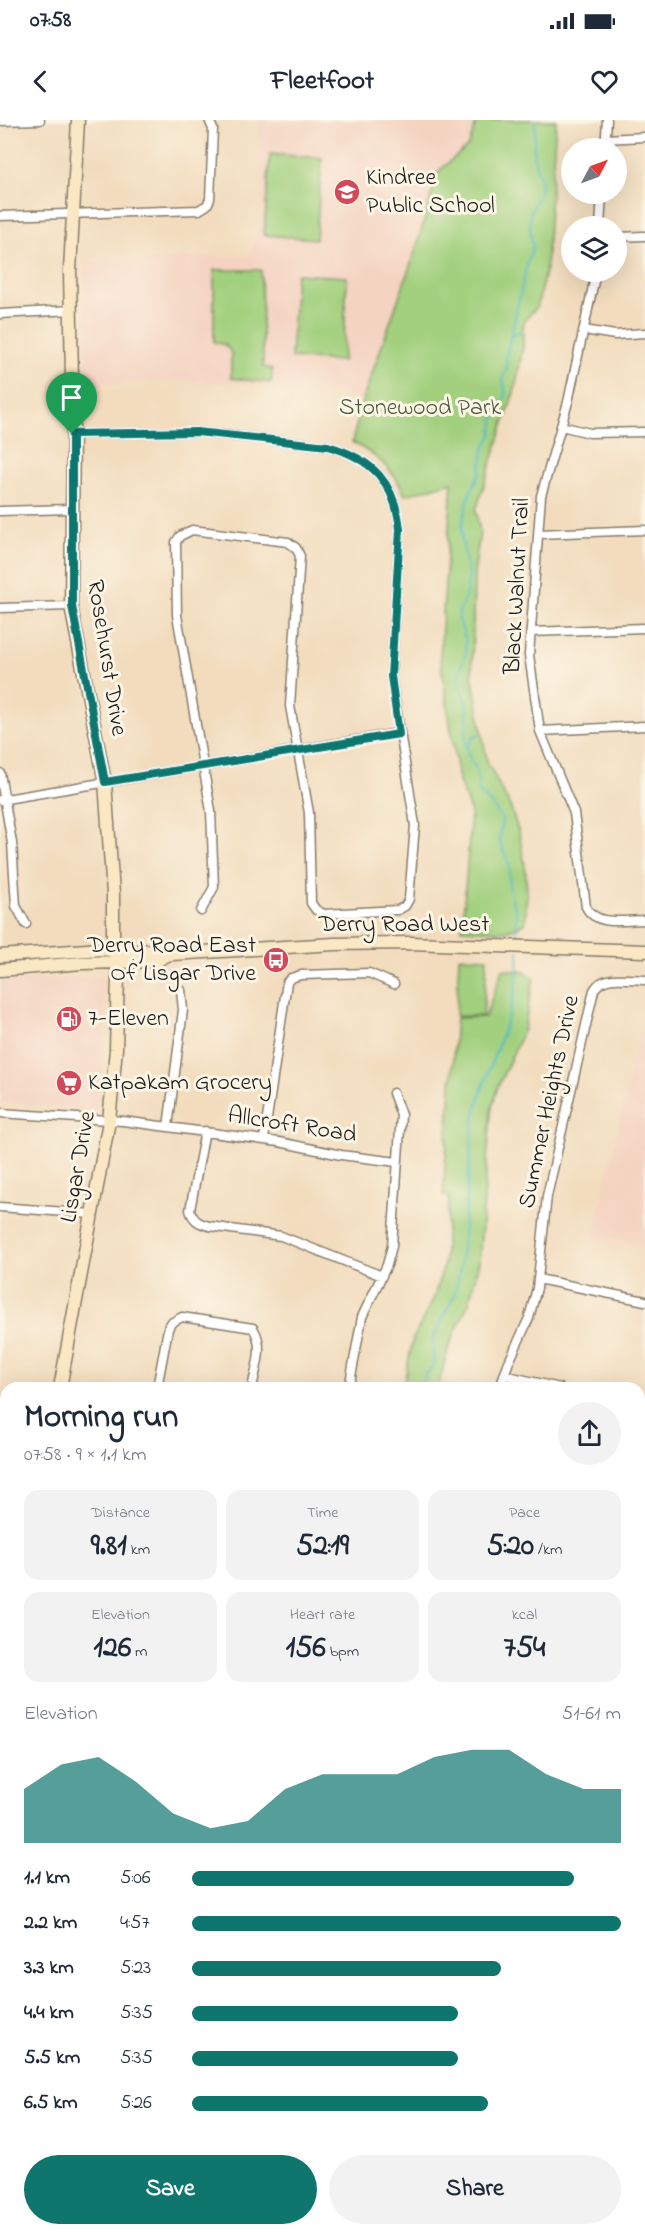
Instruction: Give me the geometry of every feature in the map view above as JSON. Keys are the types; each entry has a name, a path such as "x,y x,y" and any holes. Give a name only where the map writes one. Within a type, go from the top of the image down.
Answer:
{"street":[{"path":"0,121 40,120"},
{"name":"Rosehurst Drive","path":"78,120 70,271 72,606 105,782 116,957"},
{"path":"0,216 199,210 204,208 210,200 213,129 209,120"},
{"path":"606,138 607,120"},
{"path":"627,140 645,137"},
{"path":"627,237 645,236"},
{"name":"Black Walnut Trail","path":"594,282 561,426 541,496 530,668 540,731 574,813 588,911 592,916 601,920 645,920"},
{"path":"0,314 72,310"},
{"path":"584,330 615,334 645,333"},
{"path":"561,426 590,434 645,432"},
{"path":"72,434 197,432 328,446 350,452 368,463 382,477 398,512 400,529 391,676 415,825 409,900 398,910 324,914 316,910 312,903 309,813 290,706 298,553 288,542 192,530 180,536 176,542 176,602 211,811 214,887 201,911"},
{"path":"0,511 71,509"},
{"path":"538,534 645,530"},
{"path":"0,608 72,606"},
{"path":"531,632 645,628"},
{"path":"540,731 645,726"},
{"path":"2,799 399,734"},
{"path":"0,773 2,799 12,843 16,906 26,924"},
{"name":"Derry Road West","path":"0,956 91,949 116,957 157,961 164,956 259,948 410,943 645,951"},
{"name":"Derry Road West","path":"0,970 82,963 116,957"},
{"name":"Lisgar Drive","path":"61,1382 109,1121 116,1049 116,957"},
{"path":"264,1139 287,982 301,975 369,973 394,984"},
{"name":"Summer Heights Drive","path":"502,1382 529,1318 538,1278 547,1196 594,990 598,983 605,979 645,980"},
{"path":"168,1127 183,1010 181,990"},
{"path":"350,1382 362,1317 382,1276 392,1246 401,1115 393,1093"},
{"name":"Allcroft Road","path":"0,1113 205,1131 264,1139 341,1155 397,1162"},
{"path":"205,1131 190,1210 193,1218 199,1223 281,1236 382,1276"},
{"path":"0,1207 92,1214"},
{"path":"538,1278 645,1301"},
{"path":"158,1382 168,1329 171,1323 182,1317 253,1328 258,1335 260,1345 253,1382"},
{"path":"504,1375 534,1382"}],"shaded area":[{"path":"258,120 477,120 469,145 438,172 416,249 363,399 336,392 182,380 84,385 84,262 250,255 263,213"},
{"path":"105,977 105,1037 99,1110 0,1103 0,981"},
{"path":"639,1031 645,1032 645,1247 615,1239 593,1240"}],"green space":[{"name":"Stonewood Park","path":"477,120 556,120 546,268 537,307 526,318 523,326 523,347 515,389 476,510 480,532 474,574 472,674 487,761 510,806 519,833 527,892 525,924 505,931 462,929 471,813 459,781 440,658 452,482 405,495 390,470 369,452 352,442 363,399 416,249 438,172 469,145"},
{"path":"270,154 322,158 316,239 264,235"},
{"path":"214,270 261,270 263,367 272,369 271,383 231,378 231,352 225,345 214,342"},
{"path":"296,274 347,277 343,361 291,358"},
{"path":"459,957 487,958 483,1016 456,1016"},
{"path":"503,969 524,972 534,977 524,1029 497,1089 491,1112 479,1262 469,1303 450,1343 439,1382 404,1382 413,1339 434,1298 444,1263 449,1198 443,1195 456,1018 485,1017"}],"waterway":[{"path":"517,942 516,912 509,889 510,865 499,841 502,820 494,807 479,791 477,770 470,759 465,737 468,709 460,685 459,673 466,652 459,612 466,595 469,577 462,541 462,526 469,495 480,473 484,449 492,435 495,413 506,396 503,378 507,367 506,357 533,246 530,213 541,189 533,156 536,120"},
{"path":"511,334 523,331"},
{"path":"468,746 473,737 479,734"},
{"path":"423,1382 425,1375 433,1367 433,1339 455,1294 460,1269 473,1124 485,1080 514,996 518,951"}],"place":[{"name":"Kindree Public School","path":"347,192"},
{"name":"Derry Road East Of Lisgar Drive","path":"276,960"},
{"name":"7-Eleven","path":"69,1019"},
{"name":"Katpakam Grocery","path":"69,1083"}],"route":[{"path":"197,432 328,446 350,452 368,463 382,477 392,495 398,512 400,529 391,664 399,734 105,782 72,606 72,434 197,432"}]}
